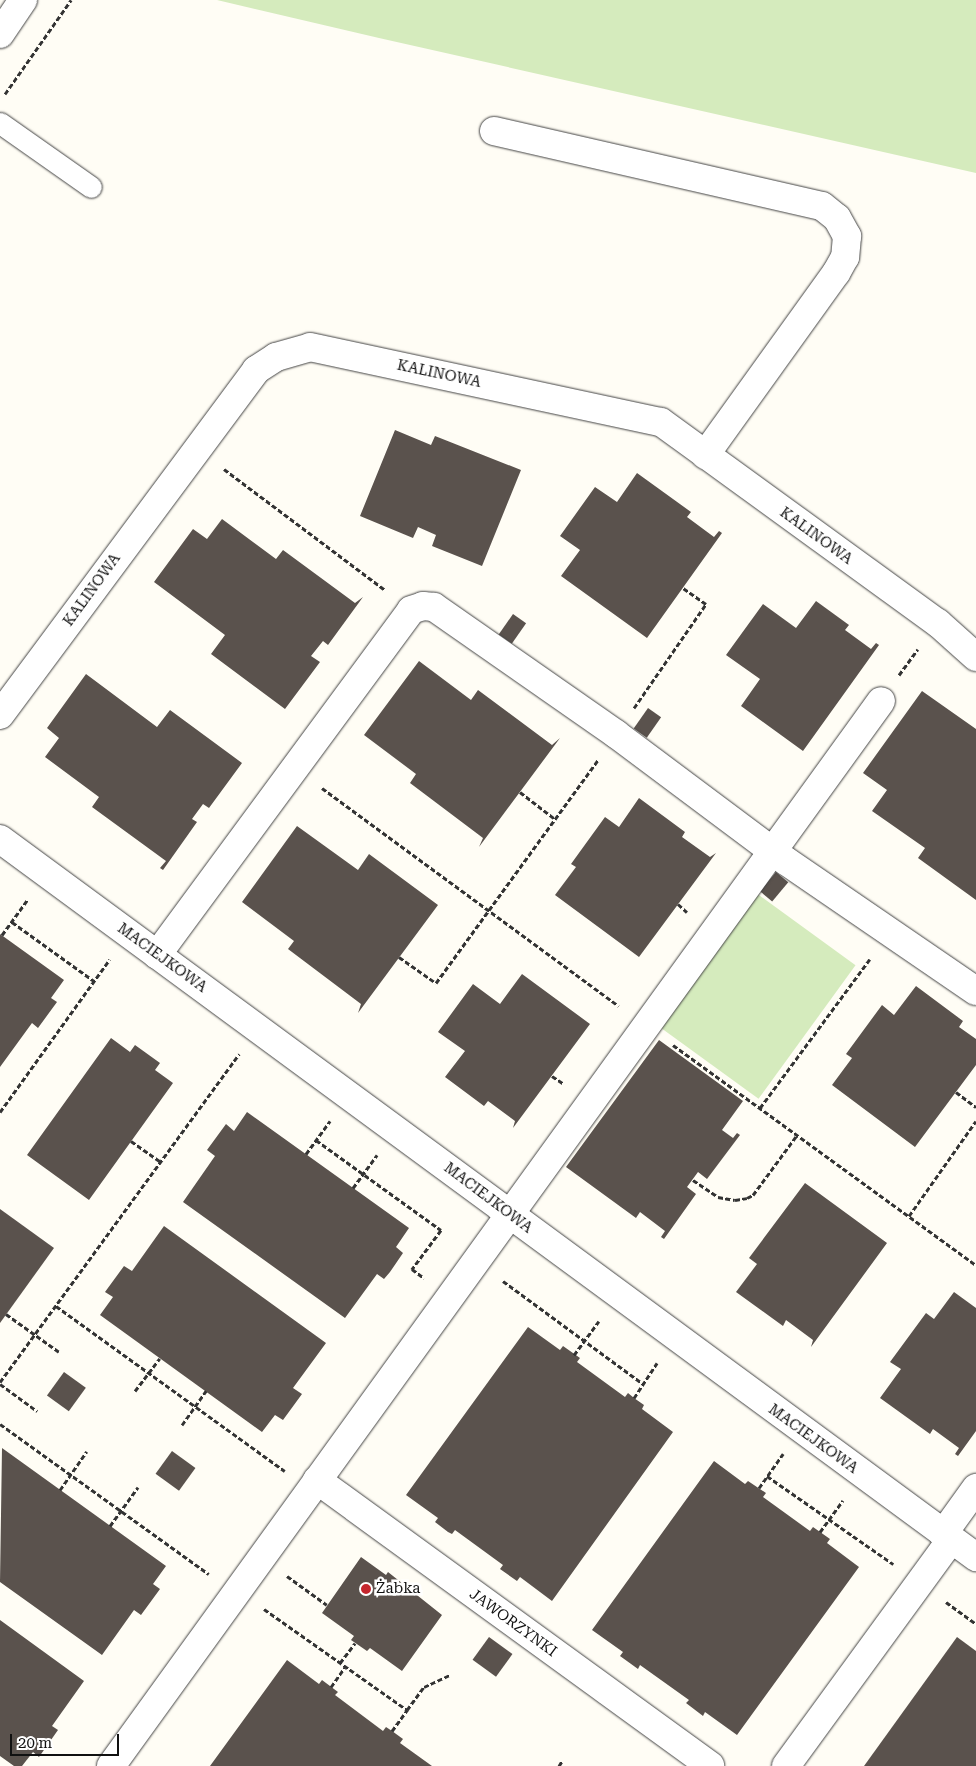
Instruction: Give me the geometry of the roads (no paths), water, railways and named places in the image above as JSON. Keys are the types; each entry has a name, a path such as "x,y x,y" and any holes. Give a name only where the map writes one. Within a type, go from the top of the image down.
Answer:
{"street":[{"path":"0,34 23,0"},
{"path":"494,131 822,206 837,218 847,236 845,257 836,274 705,455"},
{"name":"KALINOWA","path":"0,715 256,370 291,351 310,347 661,422 938,623 976,657"},
{"path":"158,955 411,610 423,606 434,607 616,734 771,850 888,934 922,952 976,991"},
{"path":"111,1766 507,1214 881,701"},
{"name":"MACIEJKOWA","path":"0,839 507,1214 976,1557"},
{"name":"JAWORZYNKI","path":"317,1480 710,1766"},
{"path":"786,1766 947,1537 976,1488"}],"lane":[{"path":"0,123 91,187"}],"place":[{"name":"Żabka","path":"366,1589"}]}
